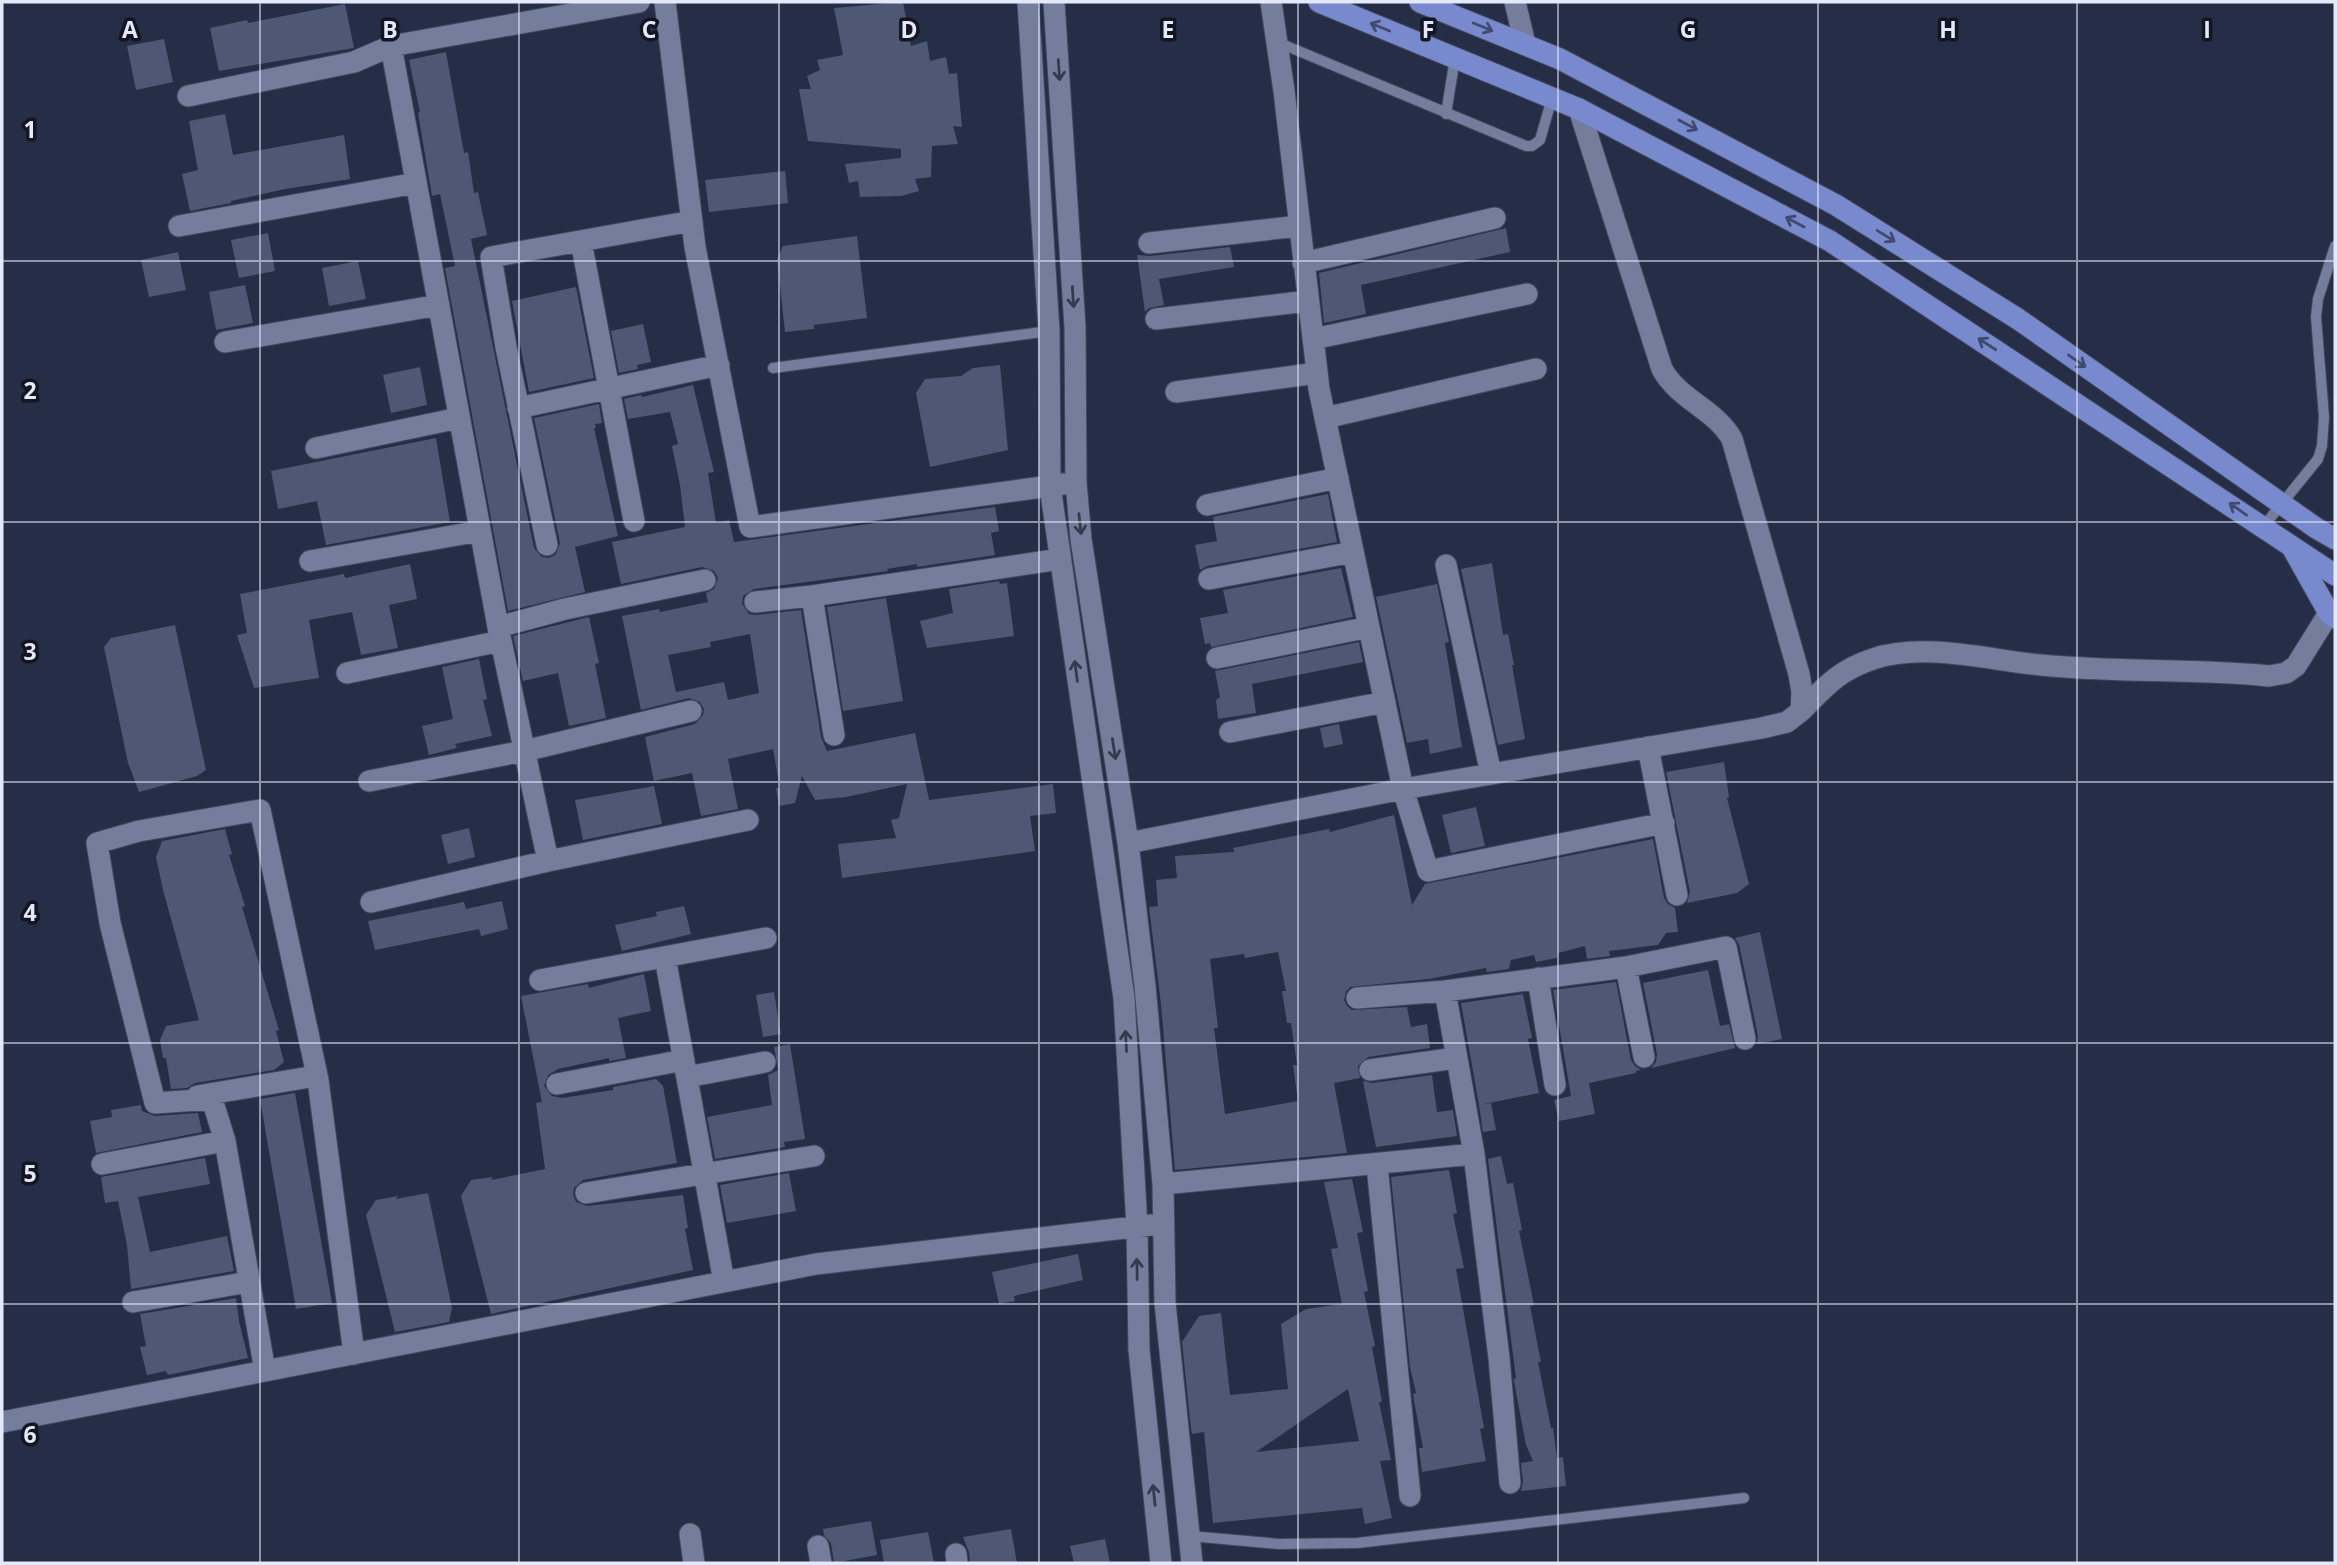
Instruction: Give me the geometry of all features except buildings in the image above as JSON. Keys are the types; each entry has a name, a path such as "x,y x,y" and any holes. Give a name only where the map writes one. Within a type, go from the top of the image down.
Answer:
{"main road":[{"path":"1319,2 1579,109 1830,241 2335,575"},
{"path":"1420,2 1573,65 1836,205 2018,319 2335,539"},
{"path":"2291,546 2332,616"}],"street":[{"path":"188,96 354,62 391,46 639,2"},
{"path":"666,2 692,221 750,527 1076,483"},
{"path":"1028,2 1049,331 1051,486 1124,998 1137,1227 1139,1350 1161,1563"},
{"path":"1054,2 1075,327 1076,483 1081,539 1128,843 1145,986 1163,1184 1165,1303 1192,1563"},
{"path":"1270,2 1312,339 1325,418 1403,789 1428,871 1664,823"},
{"path":"1514,2 1525,44"},
{"path":"391,46 499,634 548,861"},
{"path":"1579,109 1662,369 1676,390 1716,418 1732,439 1799,674 1801,710"},
{"path":"179,226 416,183"},
{"path":"1303,263 1495,218"},
{"path":"547,545 506,348 491,257 692,221"},
{"path":"1149,243 1299,226"},
{"path":"581,241 634,521"},
{"path":"1312,339 1527,294"},
{"path":"1156,319 1308,301"},
{"path":"225,342 439,305"},
{"path":"518,408 719,365"},
{"path":"1325,418 1536,369"},
{"path":"1176,392 1317,373"},
{"path":"316,448 459,418"},
{"path":"1207,505 1338,478"},
{"path":"310,561 481,531"},
{"path":"1209,579 1353,552"},
{"path":"755,602 1060,559"},
{"path":"1446,565 1491,774"},
{"path":"347,673 499,634 565,609 705,580"},
{"path":"812,596 834,735"},
{"path":"1128,843 1403,789 1787,722 1839,673 1874,658 1904,652 1940,653 2041,665 2269,676 2286,673 2296,666 2332,616"},
{"path":"1217,658 1369,627"},
{"path":"1230,732 1385,702"},
{"path":"369,781 524,751 691,710"},
{"path":"1648,747 1677,895"},
{"path":"155,1102 110,923 97,843 139,831 260,810 316,1076 354,1354"},
{"path":"371,901 748,820"},
{"path":"540,980 766,938"},
{"path":"1357,998 1626,967 1726,947 1745,1039"},
{"path":"665,957 724,1282"},
{"path":"1626,967 1644,1057"},
{"path":"1538,978 1555,1085"},
{"path":"1444,990 1474,1154 1499,1358 1510,1483"},
{"path":"1370,1070 1456,1058"},
{"path":"557,1084 765,1062"},
{"path":"155,1102 316,1076"},
{"path":"155,1102 212,1099 225,1141 265,1371"},
{"path":"102,1164 225,1141"},
{"path":"1163,1184 1474,1154"},
{"path":"586,1193 814,1156"},
{"path":"1377,1165 1410,1496"},
{"path":"2,1422 816,1264 1163,1223"},
{"path":"133,1302 249,1282"},
{"path":"690,1534 694,1563"}],"lane":[{"path":"1021,2 1028,2"},
{"path":"1277,42 1526,146 1532,146 1540,140 1552,97"},
{"path":"1446,114 1455,58"},
{"path":"2263,527 2318,459 2322,446 2324,417 2316,317 2318,299 2335,246"},
{"path":"773,368 1049,331"},
{"path":"1190,1536 1279,1544 1357,1542 1745,1498"}]}
